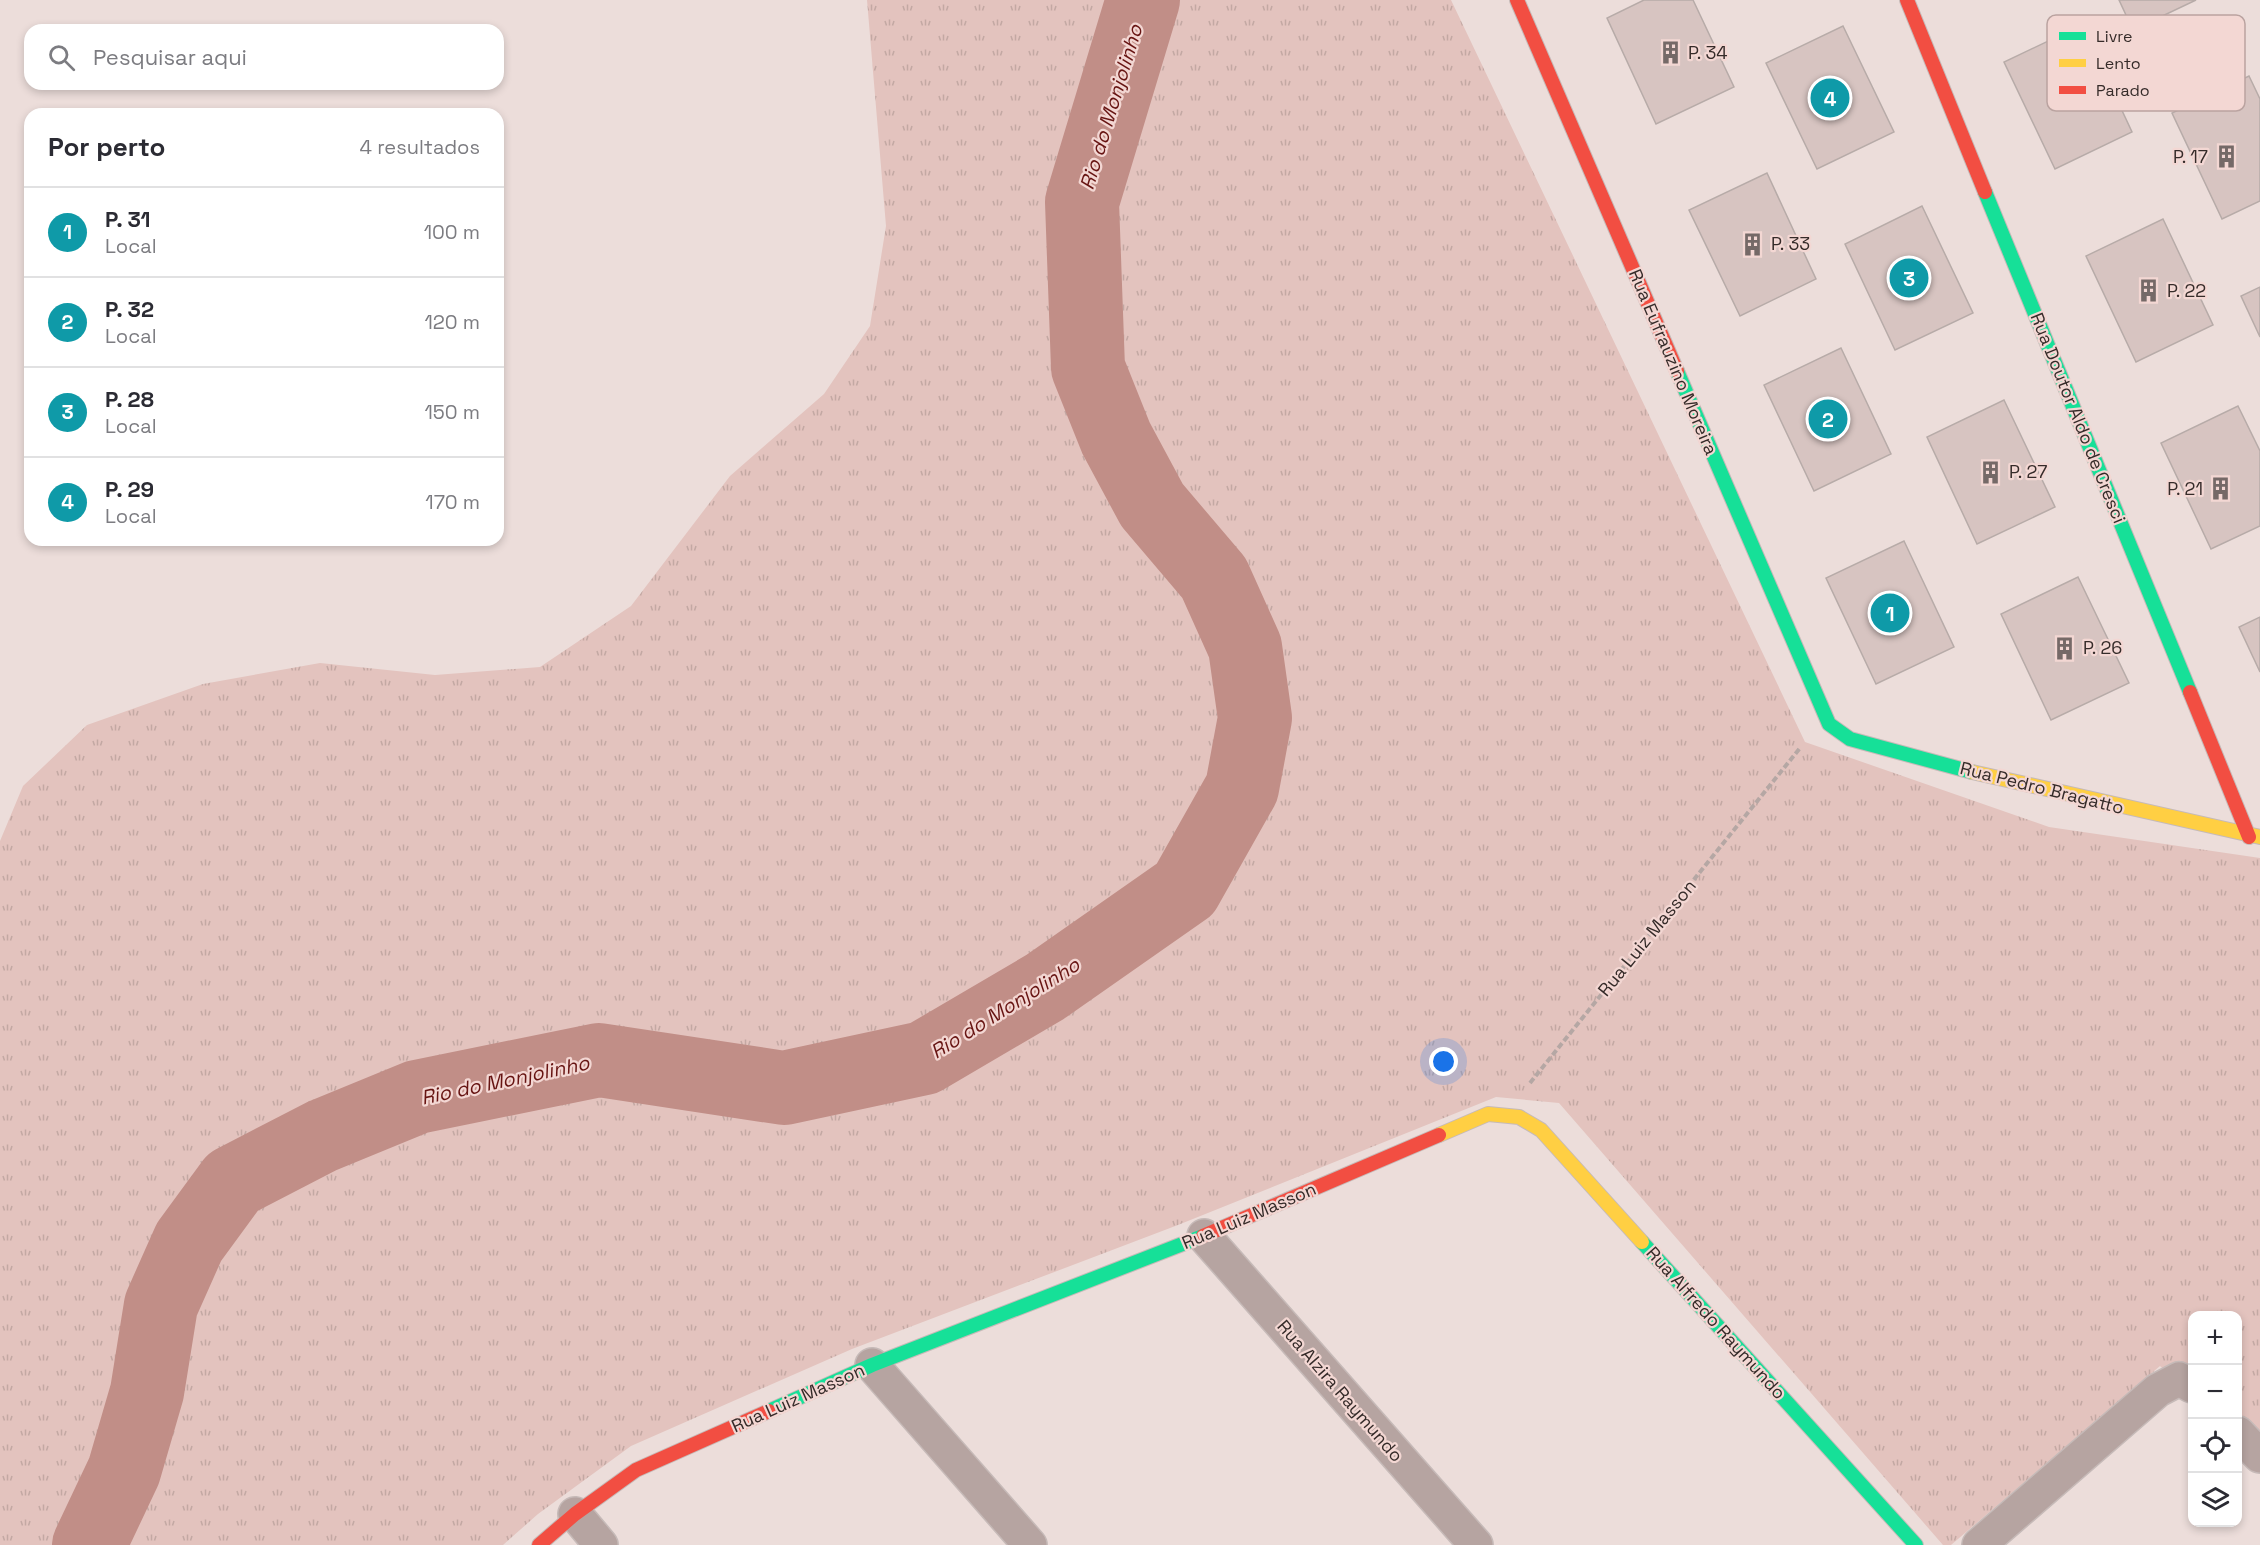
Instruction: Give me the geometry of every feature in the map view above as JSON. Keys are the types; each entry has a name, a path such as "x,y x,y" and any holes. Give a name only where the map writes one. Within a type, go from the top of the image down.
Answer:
{"street":[{"name":"Rua Eufrauzino Moreira","path":"1516,0 1829,724"},
{"name":"Rua Doutor Aldo de Cresci","path":"1907,0 2254,837"},
{"name":"Rua Pedro Bragatto","path":"1829,724 1850,739 2014,783 2254,837"},
{"name":"Rua Luiz Masson","path":"539,1545 575,1514 636,1470 872,1365 1204,1236 1488,1114 1506,1114"},
{"name":"Rua Alfredo Raymundo","path":"1506,1114 1519,1117 1541,1130 1917,1545"},
{"name":"Rua Alzira Raymundo","path":"1204,1236 1476,1545"},
{"path":"872,1365 1030,1545"},
{"path":"1979,1545 2158,1390 2179,1379 2188,1384"},
{"path":"2242,1437 2260,1456"},
{"path":"575,1514 602,1545"}],"path":[{"name":"Rua Luiz Masson","path":"1506,1114 1805,742 1829,724"}],"green space":[{"path":"867,0 1451,0 1805,742 2049,827 2260,858 2260,1457 2242,1440 2242,1311 2188,1311 2188,1391 2160,1366 1951,1545 1943,1545 1559,1103 1496,1097 1178,1225 852,1349 631,1446 538,1514 503,1545 0,1545 0,841 23,786 87,725 203,684 320,663 435,675 540,667 631,606 730,476 824,394 870,326 886,226"}],"building":[{"name":"P. 34","path":"1644,0 1693,0 1734,87 1656,124 1607,18"},
{"path":"2119,0 2196,0 2164,15 2126,15"},
{"path":"1843,26 1894,132 1817,169 1766,63"},
{"path":"2047,42 2047,111 2122,111 2132,132 2055,169 2004,62"},
{"name":"P. 17","path":"2249,76 2260,99 2260,201 2222,219 2172,113 2176,111 2245,111 2245,78"},
{"name":"P. 33","path":"1767,173 1816,279 1740,316 1689,210"},
{"path":"1922,206 1973,313 1895,350 1845,244"},
{"name":"P. 22","path":"2163,219 2213,325 2136,362 2086,256"},
{"path":"2260,287 2260,337 2241,296"},
{"path":"1841,348 1891,454 1814,491 1764,385"},
{"name":"P. 27","path":"2004,400 2055,507 1977,544 1927,437"},
{"name":"P. 21","path":"2238,406 2260,451 2260,526 2211,549 2161,443"},
{"path":"1904,541 1954,647 1876,684 1826,578"},
{"name":"P. 26","path":"2078,577 2129,683 2051,720 2001,614"},
{"path":"2260,617 2260,672 2239,627"}],"waterway":[{"name":"Rio do Monjolinho","path":"89,1545 124,1471 147,1392 161,1305 189,1242 233,1182 322,1136 417,1097 599,1060 784,1088 924,1058 1045,987 1185,889 1242,788 1255,718 1245,647 1214,578 1152,505 1116,438 1088,368 1082,202 1143,0"}],"traffic: fast":[{"path":"1985,192 2190,692"},
{"path":"1677,371 1829,724 1850,739 1972,772"},
{"path":"769,1411 872,1365 1203,1236"},
{"path":"1642,1242 1916,1545"}],"traffic: slow":[{"path":"1972,772 2260,837"},
{"path":"1439,1135 1488,1114 1519,1117 1541,1130 1642,1242"}],"traffic: jam":[{"path":"1517,0 1677,371"},
{"path":"1907,0 1985,192"},
{"path":"2190,692 2249,837"},
{"path":"1203,1236 1439,1135"},
{"path":"539,1545 575,1514 636,1470 769,1411"}],"place":[{"name":"P. 34","path":"1670,53"},
{"name":"P. 29","path":"1830,98"},
{"name":"P. 17","path":"2226,157"},
{"name":"P. 33","path":"1753,244"},
{"name":"P. 28","path":"1909,278"},
{"name":"P. 22","path":"2149,291"},
{"name":"P. 32","path":"1828,419"},
{"name":"P. 27","path":"1991,472"},
{"name":"P. 21","path":"2221,489"},
{"name":"P. 31","path":"1890,613"},
{"name":"P. 26","path":"2065,648"}]}
